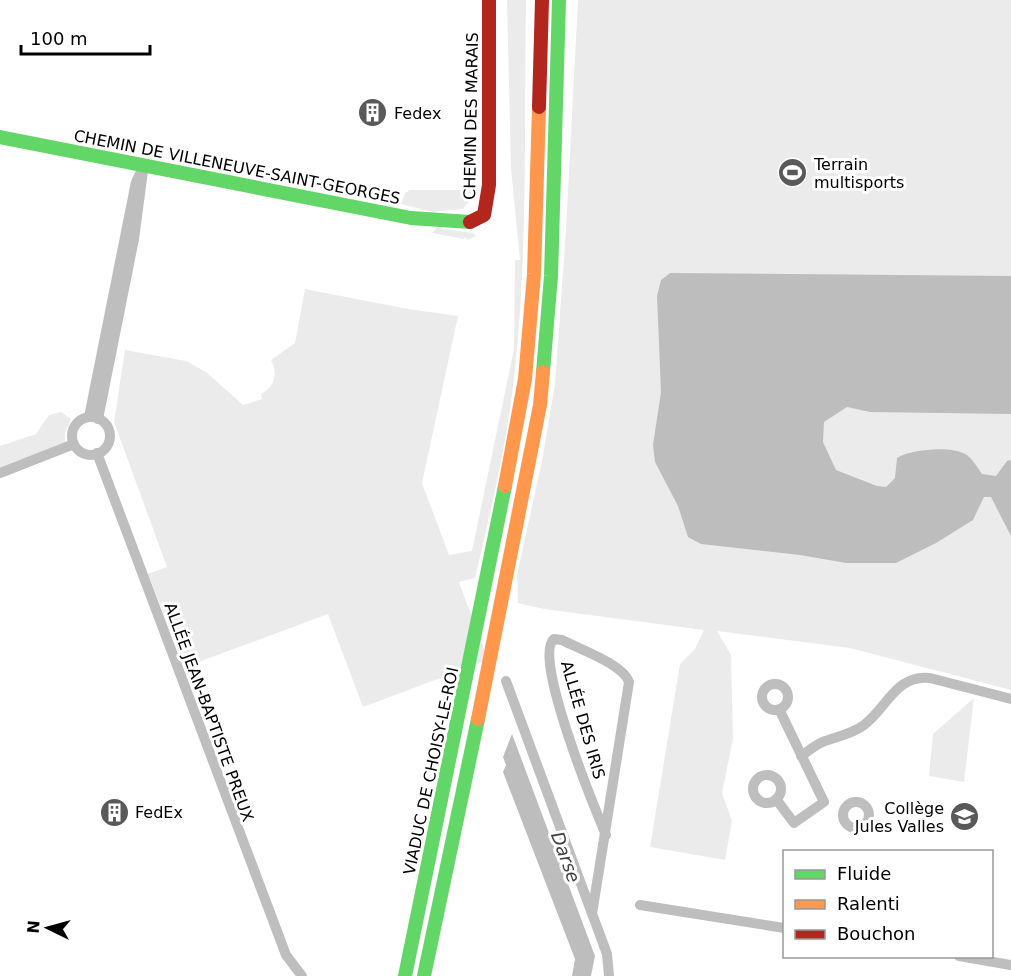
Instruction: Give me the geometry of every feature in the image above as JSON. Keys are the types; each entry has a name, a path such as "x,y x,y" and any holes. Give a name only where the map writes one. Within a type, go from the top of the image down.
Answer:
{"main road":[{"name":"CHEMIN DES MARAIS","path":"469,223 483,216 489,185 489,0"},
{"path":"532,0 532,20 540,46"},
{"name":"VIADUC DE CHOISY-LE-ROI","path":"405,976 514,444 530,336 542,0"},
{"path":"424,976 501,608 540,405 548,332 559,0"},
{"path":"559,46 567,27 568,0"},
{"name":"CHEMIN DE VILLENEUVE-SAINT-GEORGES","path":"0,137 143,167 409,217 469,223"}],"street":[{"path":"93,418 134,239 143,184 143,167"},
{"path":"93,418 107,427 110,439 104,449 97,453 87,454 74,444 72,436 76,424 93,418"},
{"path":"0,473 74,444"},
{"name":"ALLÉE JEAN-BAPTISTE PREUX","path":"97,453 286,955 302,976"},
{"name":"ALLÉE DES IRIS","path":"592,914 606,835 629,682 627,676 618,668 562,640 554,639 549,644 549,654 559,701 578,768 606,835"},
{"path":"801,756 822,742 851,733 866,724 901,685 916,678 930,678 1011,699"},
{"path":"506,681 607,954 609,976"},
{"path":"779,709 824,802 844,808"},
{"path":"776,800 794,823 824,802"},
{"path":"639,905 783,928"},
{"path":"966,958 1011,965"}],"shaded area":[{"path":"507,0 526,0 524,231 519,324 508,422 475,578 459,582 488,660 363,707 328,614 185,667 148,574 167,567 114,422 125,350 186,361 206,372 243,405 262,399 261,394 272,384 275,375 271,360 295,343 305,289 458,316 422,483 449,555 472,551 514,349 515,260 520,260 511,168"},
{"path":"578,0 1011,0 1011,690 850,648 717,631 731,655 733,739 722,793 732,821 725,860 650,847 680,664 695,649 704,630 544,609 518,603 517,575 542,461 555,384"},
{"path":"410,190 473,190 476,193 463,209 432,212 401,204 405,193"},
{"path":"437,228 473,233 476,236 467,240 465,237 464,239 432,233"},
{"path":"670,273 1011,276 1011,414 870,412 847,407 824,422 823,442 836,470 877,486 886,487 895,478 897,458 911,452 942,449 961,452 969,457 982,474 996,476 1007,461 1011,460 1011,536 991,497 984,497 973,520 936,543 896,563 846,563 800,555 701,544 688,537 678,506 655,462 653,445 661,392 657,296 661,280"},
{"path":"61,412 71,419 65,433 65,442 0,469 0,446 36,434 49,415"},
{"path":"974,698 964,782 929,776 933,734"},
{"path":"512,734 595,956 591,976 572,976 575,959 503,772 506,765 503,757"}],"traffic: fast":[{"path":"543,372 551,276 559,0"},
{"path":"0,137 411,218 470,222"},
{"path":"405,976 505,486"},
{"path":"424,976 478,719"}],"traffic: slow":[{"path":"505,486 525,379 534,274 539,107"},
{"path":"478,719 540,405 543,372"}],"traffic: jam":[{"path":"470,222 484,215 489,185 489,0"},
{"path":"539,107 542,0"}],"place":[{"name":"Fedex","path":"373,113"},
{"name":"Terrain multisports","path":"793,173"},
{"name":"FedEx","path":"114,812"},
{"name":"Collège Jules Valles","path":"965,817"}],"water label":[{"name":"Darse","path":"566,857"}]}
